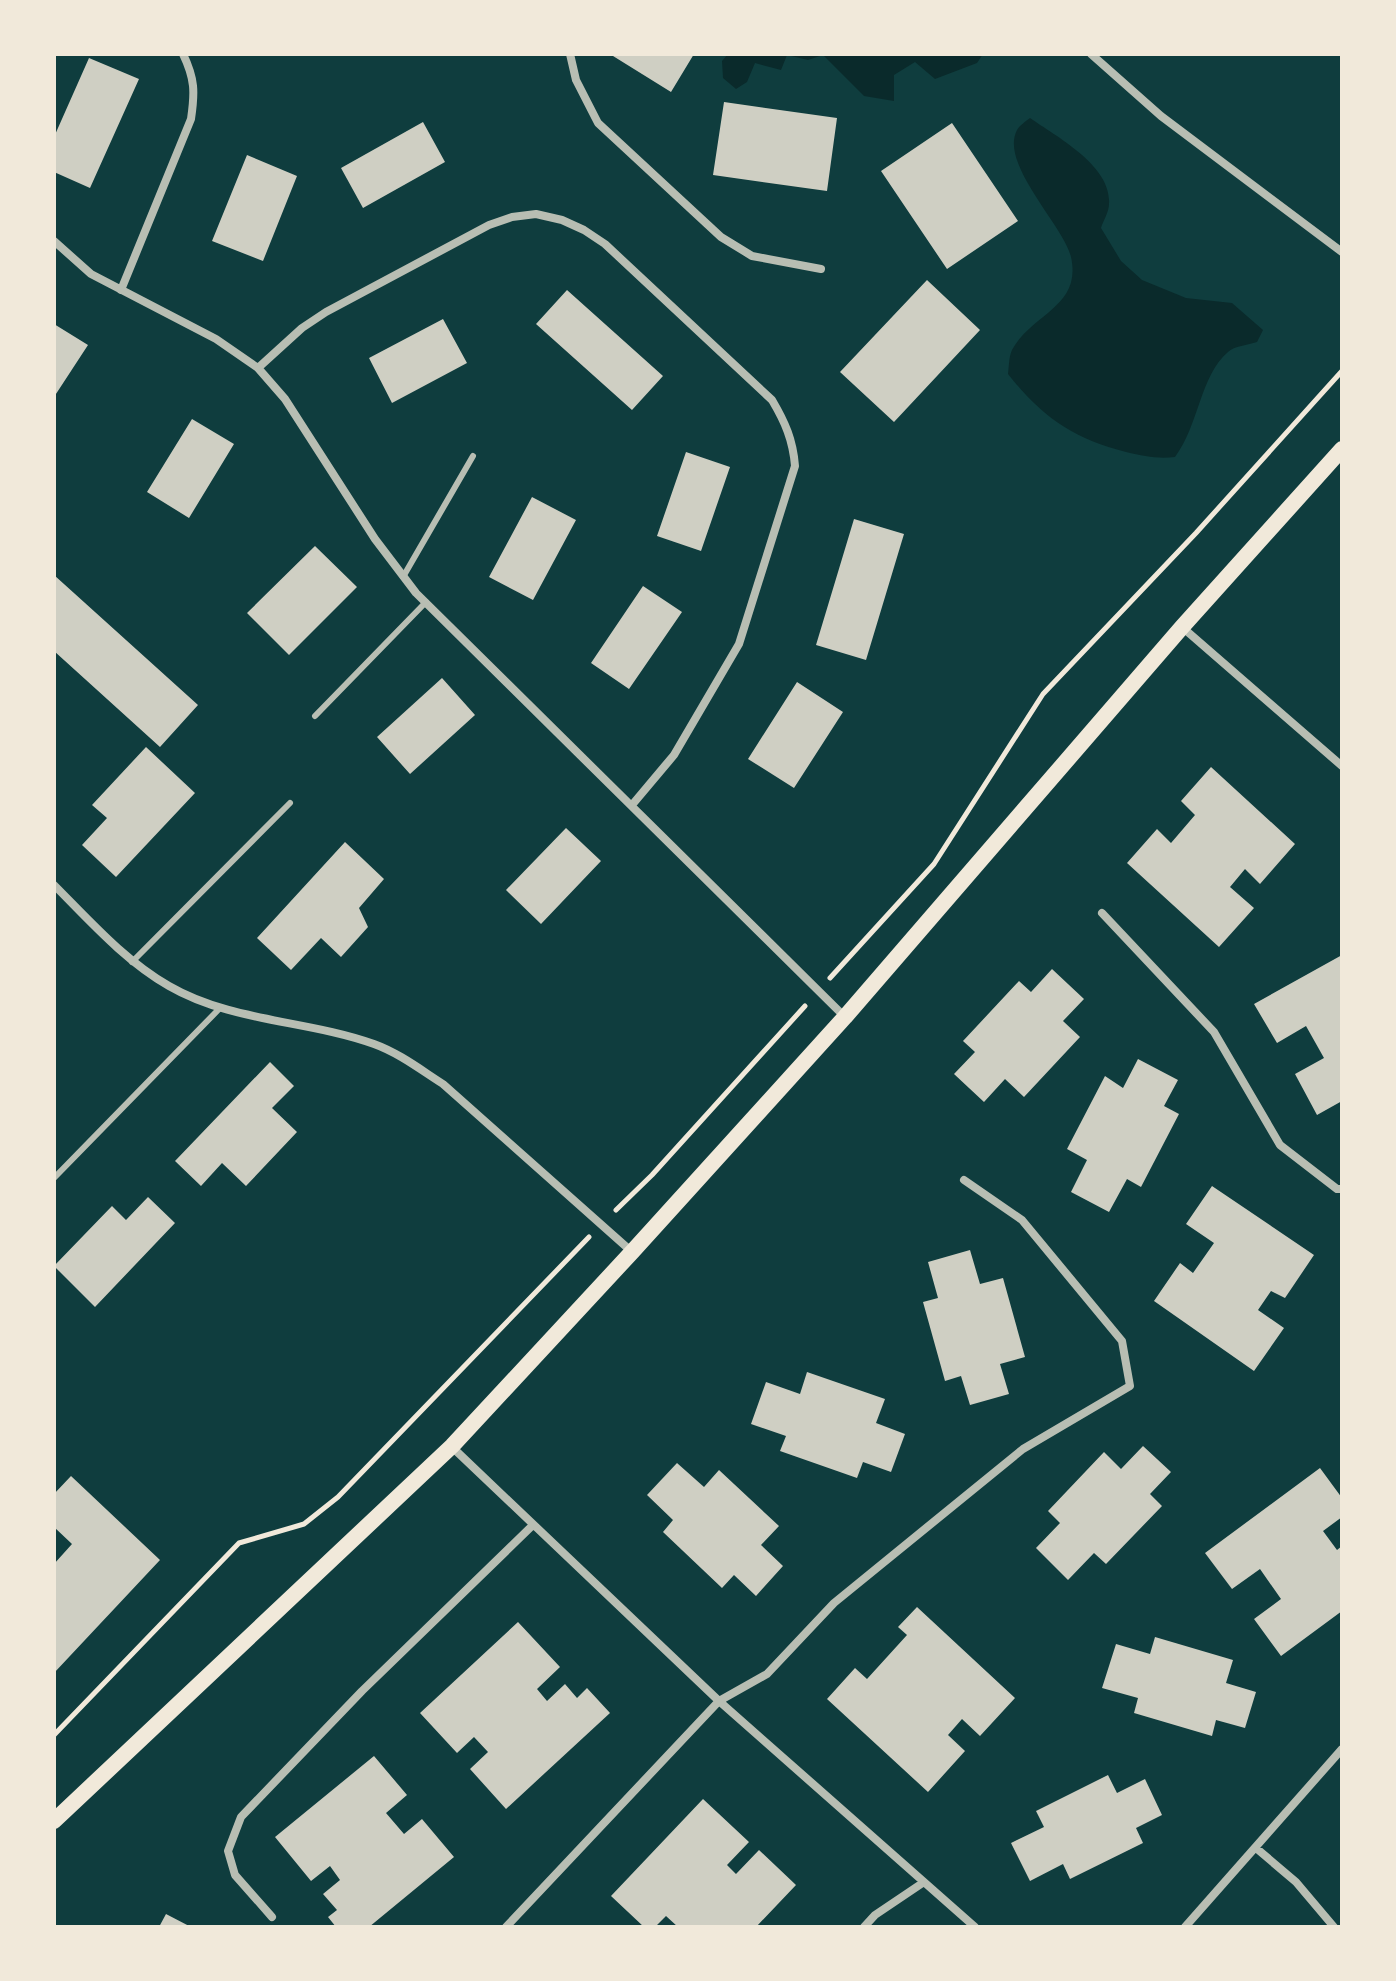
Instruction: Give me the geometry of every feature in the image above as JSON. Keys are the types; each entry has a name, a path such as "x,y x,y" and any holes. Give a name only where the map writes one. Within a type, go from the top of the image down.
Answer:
{"main road":[{"path":"54,1821 452,1446 845,1017 1182,627 1342,449"}],"street":[{"path":"121,290 191,119 193,79 183,54"},
{"path":"570,54 576,80 598,123 721,237 752,256 821,269"},
{"path":"1091,54 1161,116 1342,252"},
{"path":"258,368 302,328 326,312 489,225 512,217 536,214 562,220 605,244 772,400 790,434 795,466 739,644 674,755 632,805"},
{"path":"54,241 91,274 216,339 258,368 285,399 403,577 845,1017"},
{"path":"1182,627 1342,766"},
{"path":"54,885 132,962 171,987 220,1008 338,1033 377,1045 409,1062 443,1084 632,1252"},
{"path":"1102,913 1214,1032 1280,1145 1337,1189 1342,1189"},
{"path":"506,1927 719,1701 767,1674 834,1603 1023,1449 1130,1386 1122,1341 1022,1220 964,1180"},
{"path":"452,1446 719,1701 975,1927"},
{"path":"272,1917 235,1875 231,1863 228,1851 241,1817 350,1703 533,1525"},
{"path":"1185,1927 1342,1749"},
{"path":"1256,1848 1296,1882 1334,1927"},
{"path":"864,1927 875,1915 924,1882"}],"lane":[{"path":"403,577 473,456"},
{"path":"315,716 426,602"},
{"path":"132,962 290,803"},
{"path":"54,1178 220,1008"}],"path":[{"path":"54,1735 239,1543 304,1524 338,1497 652,1175 934,864 1043,694 1196,533 1342,371"}],"water":[{"path":"728,54 983,54 977,63 935,79 915,62 894,75 894,101 864,96 823,55 808,60 787,55 781,70 755,63 747,82 736,89 723,78 722,61"},
{"path":"1030,118 1081,154 1102,177 1108,190 1109,204 1101,228 1121,261 1142,280 1186,298 1232,303 1263,330 1257,342 1231,350 1219,362 1175,457 1126,452 1074,433 1046,414 1008,374 1012,350 1021,337 1062,299 1072,274 1066,244 1024,177 1017,160 1014,144 1017,130"}],"building":[{"path":"614,54 694,54 671,92"},
{"path":"89,58 139,79 90,188 54,172 54,137"},
{"path":"724,102 837,118 827,191 713,175"},
{"path":"423,122 445,162 363,208 341,168"},
{"path":"952,123 1018,221 947,269 881,171"},
{"path":"247,155 297,176 263,261 212,241"},
{"path":"927,280 980,330 894,422 840,372"},
{"path":"567,290 663,376 632,410 536,324"},
{"path":"443,319 467,363 392,403 369,358"},
{"path":"54,324 88,345 54,397"},
{"path":"192,419 234,444 189,518 147,492"},
{"path":"686,452 730,467 701,551 657,536"},
{"path":"532,497 576,520 533,600 489,577"},
{"path":"854,519 904,534 866,660 816,645"},
{"path":"315,546 357,587 289,655 247,613"},
{"path":"54,575 198,705 160,747 54,651"},
{"path":"643,586 682,612 629,689 591,663"},
{"path":"442,678 475,715 410,774 377,737"},
{"path":"797,682 843,712 794,788 748,759"},
{"path":"146,747 195,793 116,877 82,845 107,818 92,805"},
{"path":"1211,767 1295,844 1260,884 1245,869 1230,887 1254,908 1219,947 1127,863 1157,829 1171,843 1195,815 1181,801"},
{"path":"566,828 601,861 541,924 506,890"},
{"path":"345,842 384,879 359,908 368,927 341,957 321,938 291,970 257,938"},
{"path":"1342,955 1342,1101 1317,1115 1295,1074 1324,1058 1306,1026 1277,1043 1254,1004"},
{"path":"1052,969 1084,999 1063,1021 1080,1037 1024,1097 1005,1079 984,1102 954,1074 975,1052 963,1041 1019,981 1031,992"},
{"path":"1138,1059 1178,1080 1164,1106 1179,1114 1141,1187 1127,1179 1109,1212 1071,1192 1087,1160 1067,1149 1105,1076 1123,1088"},
{"path":"270,1062 294,1086 272,1108 297,1132 246,1186 222,1163 201,1186 175,1161"},
{"path":"1212,1186 1314,1255 1285,1298 1271,1291 1258,1310 1284,1328 1254,1371 1154,1301 1180,1263 1193,1273 1214,1243 1186,1224"},
{"path":"148,1197 175,1223 95,1307 54,1266 112,1206 126,1220"},
{"path":"970,1250 980,1284 1003,1278 1025,1357 1000,1364 1009,1394 970,1405 961,1376 945,1381 923,1302 938,1298 928,1262"},
{"path":"807,1372 885,1399 876,1423 905,1434 891,1472 863,1462 857,1478 780,1451 786,1436 751,1424 766,1382 800,1394"},
{"path":"1143,1446 1171,1472 1150,1494 1162,1506 1106,1564 1094,1553 1068,1580 1036,1548 1060,1523 1048,1511 1104,1452 1121,1469"},
{"path":"677,1463 704,1487 719,1470 779,1526 761,1545 783,1566 756,1596 734,1575 722,1588 663,1532 673,1520 647,1495"},
{"path":"1320,1468 1342,1498 1342,1517 1323,1531 1337,1550 1342,1546 1342,1611 1281,1656 1254,1619 1281,1599 1260,1569 1232,1589 1205,1553"},
{"path":"71,1476 160,1560 54,1673 54,1564 72,1544 54,1527 54,1494"},
{"path":"917,1607 1015,1698 980,1736 962,1719 948,1735 965,1751 928,1792 827,1699 855,1668 867,1679 907,1635 898,1627"},
{"path":"518,1622 560,1667 537,1689 547,1701 565,1684 577,1698 587,1688 610,1713 506,1809 470,1769 488,1752 474,1737 457,1753 420,1713"},
{"path":"1155,1637 1233,1660 1226,1683 1256,1692 1245,1728 1216,1720 1212,1736 1134,1713 1138,1698 1102,1688 1116,1644 1150,1654"},
{"path":"374,1756 407,1795 386,1813 404,1834 422,1819 454,1857 369,1927 336,1927 328,1917 337,1910 323,1894 340,1880 330,1866 311,1881 275,1837"},
{"path":"1108,1775 1117,1793 1145,1779 1162,1815 1136,1828 1143,1843 1070,1879 1063,1864 1030,1881 1011,1843 1044,1827 1036,1811"},
{"path":"703,1799 749,1842 727,1865 736,1874 759,1850 796,1885 756,1927 678,1927 666,1916 655,1927 644,1927 611,1896"},
{"path":"166,1914 191,1927 159,1927"}]}
